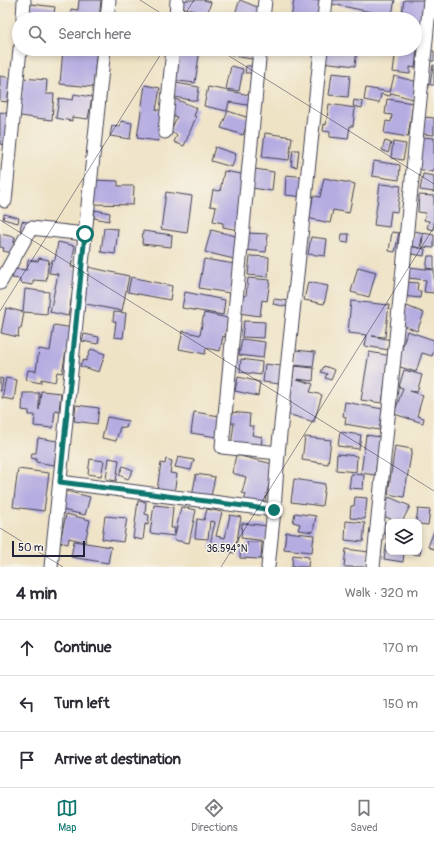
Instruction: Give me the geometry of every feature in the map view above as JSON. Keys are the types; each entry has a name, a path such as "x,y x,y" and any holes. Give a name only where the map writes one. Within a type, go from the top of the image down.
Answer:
{"street":[{"path":"23,12 24,0"},
{"path":"108,12 109,0"},
{"path":"176,12 177,0"},
{"path":"264,12 265,0"},
{"path":"325,12 326,0"},
{"path":"373,567 430,0"},
{"path":"5,201 19,56"},
{"path":"51,567 103,56"},
{"path":"165,132 172,56"},
{"path":"259,56 222,447 278,453"},
{"path":"268,567 278,453 320,56"},
{"path":"0,283 31,228 85,234"},
{"path":"60,482 274,510"}],"building":[{"path":"79,0 101,0 100,12 71,12 71,9 78,10"},
{"path":"183,0 203,0 211,2 208,12 198,12 179,6"},
{"path":"240,0 262,9 261,12 236,12"},
{"path":"294,0 324,0 323,12 292,12"},
{"path":"328,0 395,0 392,12 371,12 327,3"},
{"path":"404,0 426,0 425,29 422,28 422,12 402,12"},
{"path":"31,4 55,7 54,12 30,12"},
{"path":"431,51 434,51 434,61 430,61"},
{"path":"62,56 96,56 93,87 60,84"},
{"path":"176,56 199,56 195,83 171,80"},
{"path":"232,56 253,56 253,59"},
{"path":"323,56 356,56 355,66 322,62"},
{"path":"395,56 416,56 415,68 410,67 410,74 393,72"},
{"path":"433,65 434,85 430,85"},
{"path":"231,66 243,69 239,91 226,89"},
{"path":"246,66 252,66 251,73 245,73"},
{"path":"332,73 350,75 348,97 329,95"},
{"path":"0,76 11,78 7,102 0,101"},
{"path":"394,76 418,82 413,99 391,93 390,96 381,94 379,103 364,100 366,88 390,92"},
{"path":"22,78 47,80 46,94 54,94 52,120 20,116 18,95 22,96"},
{"path":"176,83 199,87 197,101 174,97"},
{"path":"145,85 160,88 156,110 162,110 158,141 137,138"},
{"path":"208,87 255,96 253,106 229,102 227,111 204,106"},
{"path":"74,94 92,97 88,119 72,117 72,121 56,118 59,98 73,100"},
{"path":"175,99 197,108 194,116 196,117 184,146 174,142 177,135 170,132 177,117 169,114"},
{"path":"387,99 413,103 408,137 384,133 386,121 391,122 392,115 385,114"},
{"path":"354,100 363,102 362,108 353,106"},
{"path":"329,104 355,108 353,126 350,126 348,139 330,137 330,132 323,131 324,124 326,125"},
{"path":"228,111 249,118 243,135 221,128"},
{"path":"0,112 11,114 5,145 0,144"},
{"path":"425,117 434,118 434,135 423,134"},
{"path":"121,121 132,123 130,139 110,136 112,126 120,127"},
{"path":"265,133 292,137 289,160 262,157"},
{"path":"423,137 434,138 434,172 418,169"},
{"path":"385,141 391,143 388,153 382,150"},
{"path":"393,142 406,144 403,160 391,158"},
{"path":"215,147 236,154 232,167 211,161"},
{"path":"293,150 299,150 297,167 291,166"},
{"path":"374,161 400,165 399,180 372,176"},
{"path":"255,169 274,172 272,191 252,188"},
{"path":"224,171 247,175 239,230 223,227 223,223 213,221 216,207 210,206 213,190 220,191"},
{"path":"423,174 434,176 434,192 420,190"},
{"path":"286,175 307,177 305,197 285,195"},
{"path":"324,178 355,184 349,213 333,210 330,223 307,218 309,209 311,209 313,196 320,197"},
{"path":"93,180 118,181 118,186 134,186 133,205 92,204"},
{"path":"380,184 401,186 397,212 391,211 389,227 374,225"},
{"path":"166,192 192,196 187,233 161,229"},
{"path":"419,195 434,196 434,230 427,228 429,221 424,220 426,213 418,212"},
{"path":"95,210 110,213 109,221 94,218"},
{"path":"4,214 19,218 18,223 3,219"},
{"path":"22,221 49,227 48,235 20,230"},
{"path":"104,228 118,229 115,254 101,252"},
{"path":"211,230 240,237 234,259 205,252"},
{"path":"143,231 172,235 171,247 142,244"},
{"path":"415,231 423,233 420,248 407,245 409,236 414,237"},
{"path":"392,232 399,233 395,252 389,251"},
{"path":"247,233 268,234 266,252 245,250"},
{"path":"423,233 434,235 434,248 422,247"},
{"path":"0,234 15,237 12,253 3,251 4,248 0,247"},
{"path":"342,234 349,234 348,243 341,242"},
{"path":"311,237 327,239 325,256 308,254"},
{"path":"58,242 75,246 71,267 77,269 68,316 50,312 58,274 49,273 52,260 55,260"},
{"path":"408,246 425,249 424,256 407,253"},
{"path":"250,256 269,257 268,277 248,275"},
{"path":"428,256 434,256 434,269 426,268"},
{"path":"39,258 49,260 46,281 33,280 33,285 20,283 20,279 12,278 14,269 27,270 28,260 38,261"},
{"path":"204,259 235,264 230,293 199,288"},
{"path":"88,267 129,276 122,311 81,303"},
{"path":"358,267 376,272 369,297 351,292"},
{"path":"409,267 434,270 434,293 424,292 426,280 408,278"},
{"path":"131,277 172,286 170,300 128,292"},
{"path":"248,278 270,280 267,301 262,300 260,316 239,313 241,296 246,296"},
{"path":"308,282 328,286 324,304 304,300"},
{"path":"407,282 418,283 417,291 421,291 420,298 402,296"},
{"path":"25,289 49,292 47,314 24,312 18,337 1,333 6,308 23,312"},
{"path":"185,292 225,300 223,315 182,308"},
{"path":"274,299 290,301 289,307 273,304"},
{"path":"351,301 389,305 385,337 372,336 391,340 389,350 365,346 367,335 348,333"},
{"path":"407,306 424,313 417,331 400,324"},
{"path":"114,312 126,313 123,338 114,337 116,322 113,321"},
{"path":"204,313 228,318 225,337 223,336 220,351 206,348 205,354 179,349 183,331 200,335"},
{"path":"244,321 265,322 264,338 242,337"},
{"path":"54,325 73,328 69,352 66,351 62,373 57,372 55,382 41,379 41,383 26,380 28,370 36,371 39,349 50,351"},
{"path":"407,331 434,340 432,356 422,353 416,372 397,366"},
{"path":"84,334 99,337 98,344 82,341"},
{"path":"242,339 265,342 263,358 239,355"},
{"path":"91,349 105,354 99,372 80,366 83,360 86,361"},
{"path":"295,350 315,352 313,367 293,365"},
{"path":"369,352 392,356 386,377 382,403 361,400"},
{"path":"241,359 262,362 261,375 240,372"},
{"path":"265,364 281,366 280,384 263,382"},
{"path":"294,366 314,368 313,381 297,379 313,384 310,392 322,395 314,422 284,413 293,378"},
{"path":"324,366 335,370 331,380 325,378 327,374 321,372"},
{"path":"404,370 422,375 417,392 410,391 423,395 417,416 424,418 423,423 394,414 403,388 399,387"},
{"path":"238,377 260,382 258,396 235,391"},
{"path":"0,378 3,379 1,391 0,391"},
{"path":"6,378 17,380 14,400 2,398"},
{"path":"41,391 61,393 59,411 55,410 53,428 34,426 35,415 29,415 29,411 22,410 23,393 39,393 39,410"},
{"path":"345,402 383,409 379,430 345,424 346,417 343,416"},
{"path":"76,405 99,408 97,424 74,421"},
{"path":"194,412 220,416 217,437 191,433"},
{"path":"231,412 250,414 249,426 254,426 252,435 262,437 261,449 231,446 234,423 229,423"},
{"path":"107,417 128,421 126,428 120,427 116,441 102,438"},
{"path":"340,432 361,435 359,449 338,446"},
{"path":"366,435 380,437 375,475 361,473"},
{"path":"305,437 331,440 328,464 302,460"},
{"path":"38,438 58,441 54,465 36,462 36,459 31,458 32,453 36,453"},
{"path":"395,446 412,449 404,497 388,494"},
{"path":"337,454 357,456 356,472 336,470"},
{"path":"236,455 277,465 272,485 269,484 264,506 244,502 246,494 242,493 246,477 232,473"},
{"path":"178,457 194,460 191,470 175,467"},
{"path":"109,458 119,460 116,481 106,479"},
{"path":"90,459 104,461 101,476 88,474"},
{"path":"166,459 172,461 170,473 177,474 174,493 157,490 161,463 165,464"},
{"path":"123,466 133,470 128,479 119,475"},
{"path":"18,469 49,473 44,511 13,507"},
{"path":"196,474 215,477 210,501 192,497"},
{"path":"351,474 364,475 363,489 349,488"},
{"path":"294,479 325,484 322,506 291,502"},
{"path":"66,491 90,497 85,515 62,510"},
{"path":"355,497 367,498 365,519 350,518 351,506 354,506"},
{"path":"389,497 410,506 404,519 391,519 381,515"},
{"path":"138,501 146,502 145,514 149,515 148,525 145,524 143,540 133,538"},
{"path":"154,505 173,507 171,528 175,528 174,536 150,533"},
{"path":"181,507 196,510 189,543 174,540"},
{"path":"207,509 222,512 216,536 225,538 230,515 241,517 235,553 223,551 224,541 222,552 209,549 215,522 210,521 208,539 195,538 197,519 204,520"},
{"path":"418,509 430,510 428,525 422,524 422,519 416,519"},
{"path":"295,513 316,516 313,532 298,530 300,524 293,522"},
{"path":"66,514 90,520 85,542 69,538 68,544 60,542"},
{"path":"105,516 127,518 123,542 102,539"},
{"path":"346,521 365,523 363,542 345,540"},
{"path":"242,523 268,526 267,541 241,538"},
{"path":"382,523 386,523 386,534 381,533"},
{"path":"434,531 434,549 428,547"},
{"path":"286,532 314,535 312,552 284,549"},
{"path":"74,541 111,547 108,563 71,557"},
{"path":"247,542 262,542 261,559 240,558 241,545 247,546"},
{"path":"386,548 386,555 404,555 403,562 384,559"},
{"path":"346,549 369,552 367,567 344,567"},
{"path":"293,555 309,557 308,567 292,567"}],"route":[{"path":"85,234 60,482 274,510"}]}
